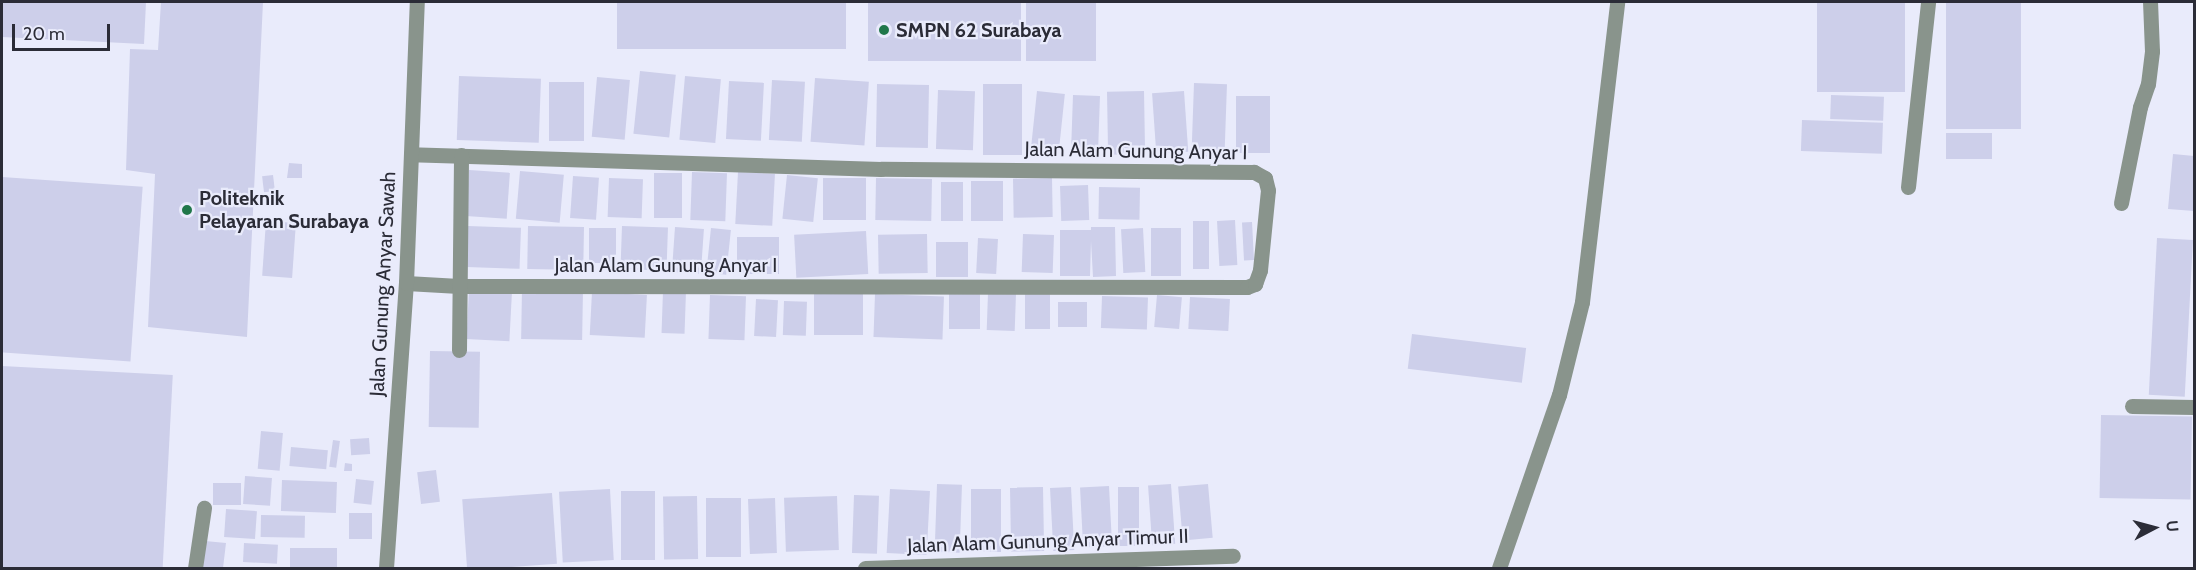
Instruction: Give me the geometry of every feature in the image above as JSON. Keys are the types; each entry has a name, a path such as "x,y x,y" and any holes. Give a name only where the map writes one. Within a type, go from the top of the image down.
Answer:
{"street":[{"name":"Jalan Gunung Anyar Sawah","path":"386,568 406,283 417,2"},
{"path":"1499,568 1559,395 1582,302 1617,2"},
{"path":"1908,187 1928,2"},
{"path":"2121,203 2140,107 2148,84 2152,51 2151,2"},
{"name":"Jalan Alam Gunung Anyar I","path":"406,283 459,286 1247,287 1254,284 1260,270 1268,190 1265,178 1254,172 881,169 411,154"},
{"path":"459,350 461,155"},
{"path":"2132,406 2194,407"},
{"path":"195,568 204,508"},
{"name":"Jalan Alam Gunung Anyar Timur II","path":"864,568 1233,555"}],"building":[{"path":"2,2 146,2 144,44 2,37"},
{"path":"161,2 263,2 247,337 148,327 155,174 126,170 130,49 158,50"},
{"path":"617,2 846,2 846,49 617,49"},
{"path":"868,2 1021,2 1021,61 868,61"},
{"path":"1026,2 1096,2 1096,61 1026,61"},
{"path":"1817,2 1905,2 1905,92 1817,92"},
{"path":"1946,2 2021,2 2021,129 1946,129"},
{"path":"640,71 676,75 669,137 633,134"},
{"path":"459,76 541,79 539,143 457,140"},
{"path":"685,76 721,79 715,143 679,140"},
{"path":"597,77 630,80 625,140 592,137"},
{"path":"815,78 869,82 864,146 811,142"},
{"path":"772,80 805,82 802,142 769,140"},
{"path":"729,81 764,83 761,141 726,139"},
{"path":"549,82 584,82 584,141 549,141"},
{"path":"1194,83 1227,84 1224,157 1191,156"},
{"path":"877,84 929,85 928,148 876,147"},
{"path":"983,84 1022,84 1022,155 983,155"},
{"path":"938,90 975,91 973,150 936,149"},
{"path":"1037,91 1065,94 1059,151 1031,148"},
{"path":"1144,91 1145,154 1108,155 1107,92"},
{"path":"1184,91 1188,152 1156,154 1152,93"},
{"path":"1073,95 1100,96 1098,151 1071,150"},
{"path":"1831,95 1884,97 1883,121 1830,119"},
{"path":"1236,96 1270,96 1270,153 1236,153"},
{"path":"1802,120 1883,123 1882,154 1801,151"},
{"path":"1946,133 1992,133 1992,159 1946,159"},
{"path":"2173,154 2194,156 2194,211 2168,209"},
{"path":"289,163 302,164 302,178 287,178"},
{"path":"469,170 510,173 507,219 466,216"},
{"path":"520,171 564,175 560,223 516,219"},
{"path":"692,172 727,173 725,221 690,220"},
{"path":"738,172 775,174 772,226 735,224"},
{"path":"654,173 682,173 682,218 654,218"},
{"path":"273,175 275,191 264,192 262,176"},
{"path":"787,175 818,178 813,222 782,219"},
{"path":"573,176 599,178 596,220 570,218"},
{"path":"2,177 143,187 130,361 2,352"},
{"path":"609,178 643,179 642,218 608,217"},
{"path":"823,178 866,178 866,220 823,220"},
{"path":"876,178 932,179 931,221 875,220"},
{"path":"1052,178 1053,217 1014,218 1013,179"},
{"path":"971,181 1003,181 1003,221 971,221"},
{"path":"941,182 963,182 963,221 941,221"},
{"path":"1088,185 1089,220 1061,221 1060,186"},
{"path":"1099,187 1140,188 1139,220 1098,219"},
{"path":"1235,220 1237,265 1219,266 1217,221"},
{"path":"266,221 296,223 292,278 262,276"},
{"path":"1193,221 1209,221 1209,269 1193,269"},
{"path":"1252,222 1254,260 1244,260 1242,223"},
{"path":"468,226 521,228 520,269 467,267"},
{"path":"528,226 584,227 583,270 527,269"},
{"path":"622,226 668,228 666,271 620,269"},
{"path":"675,227 704,229 701,274 672,272"},
{"path":"1091,227 1115,227 1116,276 1093,277 1091,241 1090,276 1060,276 1060,230 1091,230"},
{"path":"589,228 616,228 616,263 589,263"},
{"path":"711,228 731,230 726,275 706,273"},
{"path":"1143,228 1145,272 1123,273 1121,229"},
{"path":"1151,228 1181,228 1181,276 1151,276"},
{"path":"866,231 868,274 796,278 794,235"},
{"path":"927,234 928,273 879,274 878,235"},
{"path":"1023,234 1054,235 1053,273 1022,272"},
{"path":"737,237 779,237 779,274 737,274"},
{"path":"978,238 998,239 996,274 976,273"},
{"path":"2157,238 2193,240 2185,397 2149,395"},
{"path":"936,242 968,242 968,277 936,277"},
{"path":"522,289 583,290 582,340 521,339"},
{"path":"469,290 512,292 509,341 466,339"},
{"path":"663,291 686,292 685,334 662,333"},
{"path":"592,292 647,295 645,338 590,335"},
{"path":"814,293 863,293 863,335 814,335"},
{"path":"949,293 980,293 980,329 949,329"},
{"path":"988,293 1016,294 1015,331 987,330"},
{"path":"1025,293 1050,293 1050,329 1025,329"},
{"path":"875,294 944,296 942,339 873,337"},
{"path":"710,295 746,296 744,340 708,339"},
{"path":"1157,295 1182,297 1179,329 1154,327"},
{"path":"1102,296 1148,298 1147,330 1101,328"},
{"path":"1190,297 1230,299 1228,331 1188,329"},
{"path":"756,299 778,300 776,337 754,336"},
{"path":"784,301 807,302 806,336 783,335"},
{"path":"1058,302 1087,302 1087,327 1058,327"},
{"path":"1412,334 1526,348 1522,383 1408,369"},
{"path":"430,351 480,352 479,428 429,427"},
{"path":"2,366 173,375 163,568 2,568"},
{"path":"2101,415 2192,417 2191,500 2100,498"},
{"path":"261,431 283,433 280,471 258,469"},
{"path":"369,438 370,454 351,455 350,439"},
{"path":"333,440 340,441 336,468 329,467"},
{"path":"291,447 328,450 326,469 289,466"},
{"path":"345,463 352,464 352,471 344,471"},
{"path":"436,470 440,502 421,504 417,472"},
{"path":"245,476 272,478 270,506 243,504"},
{"path":"356,479 374,481 371,505 353,503"},
{"path":"282,480 337,482 336,513 281,511"},
{"path":"213,483 241,483 241,505 213,505"},
{"path":"937,484 962,485 960,553 935,552"},
{"path":"1171,484 1175,544 1152,545 1148,486"},
{"path":"1208,484 1213,538 1183,540 1178,487"},
{"path":"1109,486 1112,546 1083,547 1080,488"},
{"path":"1043,487 1044,551 1011,552 1010,488"},
{"path":"1071,487 1074,550 1053,551 1050,488"},
{"path":"1118,487 1139,487 1139,546 1118,546"},
{"path":"610,489 614,560 563,563 559,492"},
{"path":"890,489 930,491 927,555 887,553"},
{"path":"971,489 1001,489 1001,552 971,552"},
{"path":"621,491 655,491 655,560 621,560"},
{"path":"552,493 557,564 467,568 462,499"},
{"path":"854,495 879,496 877,554 852,553"},
{"path":"697,496 698,559 664,560 663,497"},
{"path":"837,496 839,550 786,552 784,498"},
{"path":"706,498 741,498 741,557 706,557"},
{"path":"775,498 777,553 750,554 748,499"},
{"path":"226,509 257,511 255,539 224,537"},
{"path":"349,513 372,513 372,539 349,539"},
{"path":"261,515 305,516 305,538 261,537"},
{"path":"205,541 226,543 223,568 201,568"},
{"path":"244,543 278,545 277,564 243,562"},
{"path":"290,548 337,548 337,568 290,568"}],"place":[{"name":"SMPN 62 Surabaya","path":"884,30"},
{"name":"Politeknik Pelayaran Surabaya","path":"187,210"}]}
